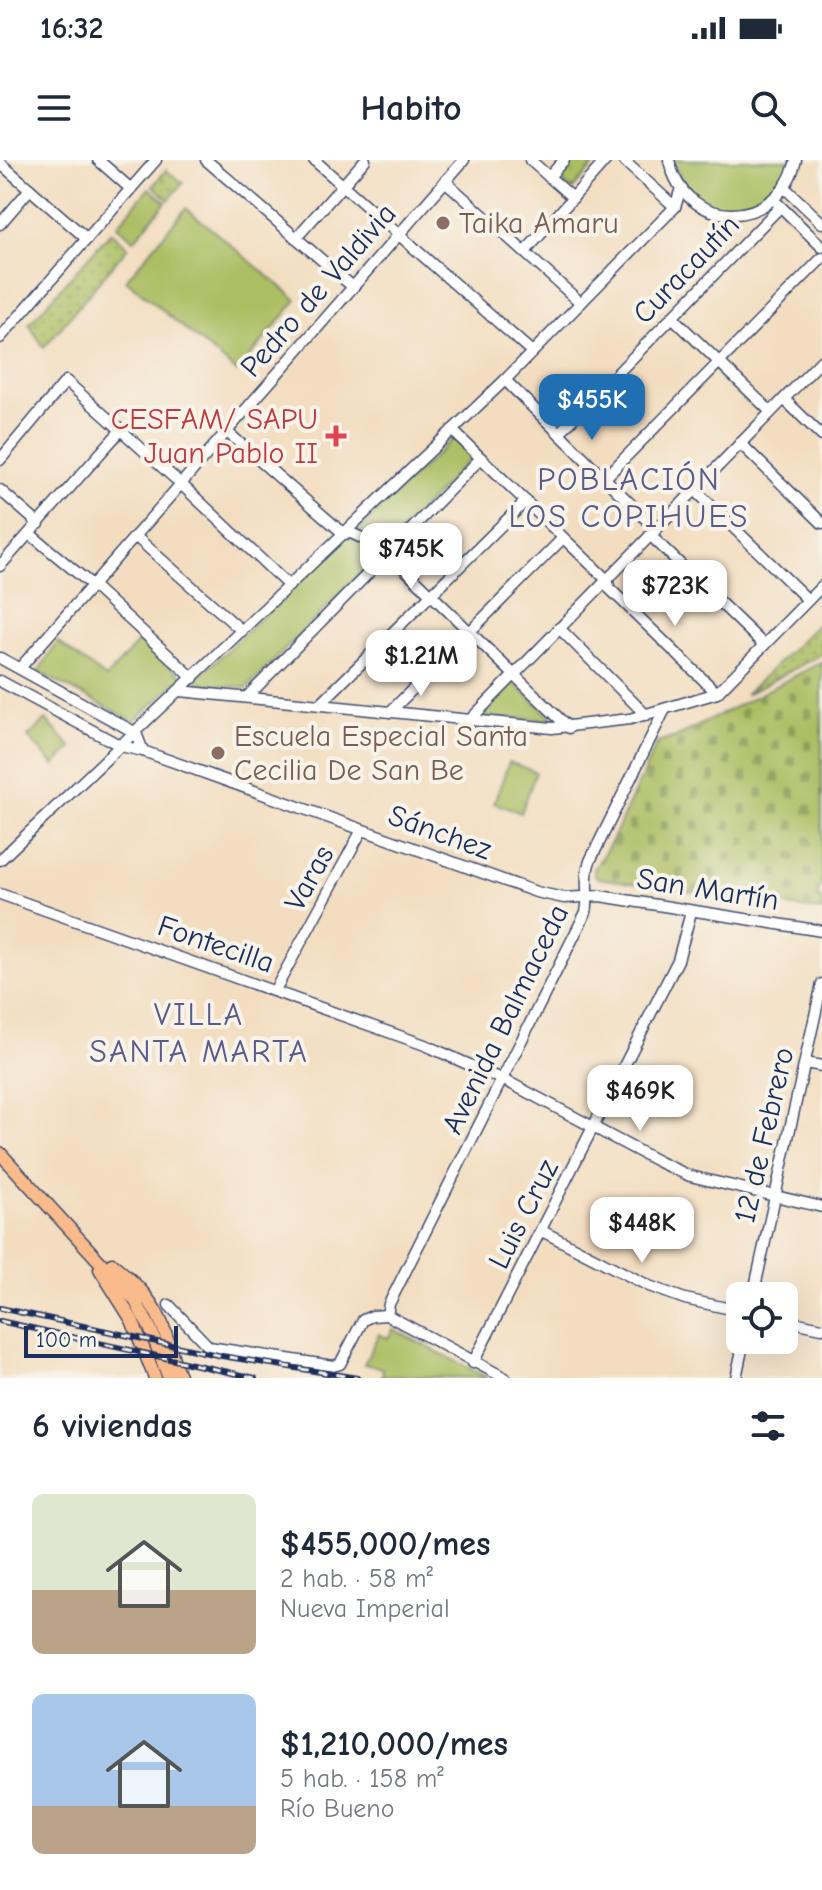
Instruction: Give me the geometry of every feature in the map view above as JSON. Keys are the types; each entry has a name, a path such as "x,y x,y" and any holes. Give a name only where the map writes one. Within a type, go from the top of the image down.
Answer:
{"main road":[{"path":"0,1153 135,1300 150,1328 169,1378"},
{"path":"86,1245 132,1320 155,1378"},
{"path":"86,1245 130,1278 149,1298 180,1378"}],"street":[{"path":"98,160 131,189"},
{"path":"1,334 156,160"},
{"path":"206,160 353,287"},
{"path":"314,160 532,352"},
{"path":"296,238 365,160"},
{"name":"Pedro de Valdivia","path":"20,668 464,160"},
{"path":"530,160 573,198"},
{"path":"549,177 564,160"},
{"path":"525,252 606,160"},
{"path":"623,160 675,207"},
{"path":"669,160 681,188 706,209 729,215 777,203 822,247"},
{"path":"796,160 785,188 821,221"},
{"path":"0,163 87,239"},
{"path":"445,181 581,303"},
{"path":"675,207 681,188"},
{"name":"Curacautín","path":"559,433 672,317 777,203 785,188"},
{"path":"0,224 30,189"},
{"path":"0,860 505,380 675,207 696,203"},
{"path":"605,478 822,258"},
{"path":"672,317 771,412"},
{"path":"469,721 822,360"},
{"path":"505,380 605,478 653,532 764,645"},
{"path":"0,460 66,381 289,586"},
{"path":"784,399 822,436"},
{"path":"0,566 121,430"},
{"path":"452,430 607,580 610,589 717,693"},
{"path":"226,431 344,534 351,533 388,552 569,728"},
{"path":"740,443 822,523"},
{"path":"247,697 481,458"},
{"path":"0,490 39,524"},
{"path":"695,490 808,600"},
{"path":"320,704 526,501"},
{"path":"30,534 92,585 193,678"},
{"path":"135,536 242,631"},
{"path":"390,712 563,538"},
{"path":"180,691 469,721 569,728 646,715 717,693 822,586"},
{"path":"559,628 646,715"},
{"path":"0,658 136,733 143,751"},
{"name":"Sánchez","path":"0,681 121,746 143,751 545,895 564,898 587,896"},
{"name":"Avenida Balmaceda","path":"387,1315 389,1304 586,912 585,876 590,861 665,709"},
{"name":"Varas","path":"275,990 362,830"},
{"name":"Fontecilla","path":"0,894 425,1045 503,1079 690,1176 822,1207"},
{"name":"San Martín","path":"587,896 822,931"},
{"name":"Luis Cruz","path":"473,1363 678,960 691,912"},
{"name":"12 de Febrero","path":"756,1282 822,984"},
{"path":"805,1063 822,1066"},
{"path":"542,1231 649,1286 726,1308"},
{"path":"169,1305 209,1347 333,1366 340,1364 363,1320 387,1315 505,1378"},
{"path":"798,1323 822,1328"},
{"path":"736,1378 741,1354"}],"green space":[{"path":"570,160 599,160 572,190 556,176"},
{"path":"674,160 792,160 785,177 774,191 744,208 728,210 712,207 697,198 684,184"},
{"path":"166,170 183,183 169,200 153,186"},
{"path":"149,188 166,202 134,240 117,226"},
{"path":"186,208 297,300 237,372 126,280"},
{"path":"111,232 128,247 44,348 29,324"},
{"path":"454,438 473,456 387,545 358,530"},
{"path":"346,536 379,549 380,553 247,688 198,683 197,679"},
{"path":"822,620 822,654 745,695"},
{"path":"140,640 183,677 134,721 38,672 58,642 106,678"},
{"path":"822,662 822,878 817,897 822,900 822,911 598,878 594,874 657,743 679,736"},
{"path":"513,682 554,720 478,717"},
{"path":"46,720 72,748 54,765 28,737"},
{"path":"509,762 536,772 521,813 494,803"},
{"path":"393,1329 488,1378 382,1376 383,1368 364,1364 379,1334 388,1338"}],"railway":[{"path":"0,1308 222,1356 357,1378"},
{"path":"0,1321 255,1378"}],"place":[{"name":"Taika Amaru","path":"443,223"},
{"name":"CESFAM/ SAPU Juan Pablo II","path":"336,436"},
{"name":"Escuela Especial Santa Cecilia De San Be","path":"218,753"}],"district":[{"name":"POBLACIÓN LOS COPIHUES","path":"629,498"},
{"name":"VILLA SANTA MARTA","path":"199,1032"}]}
